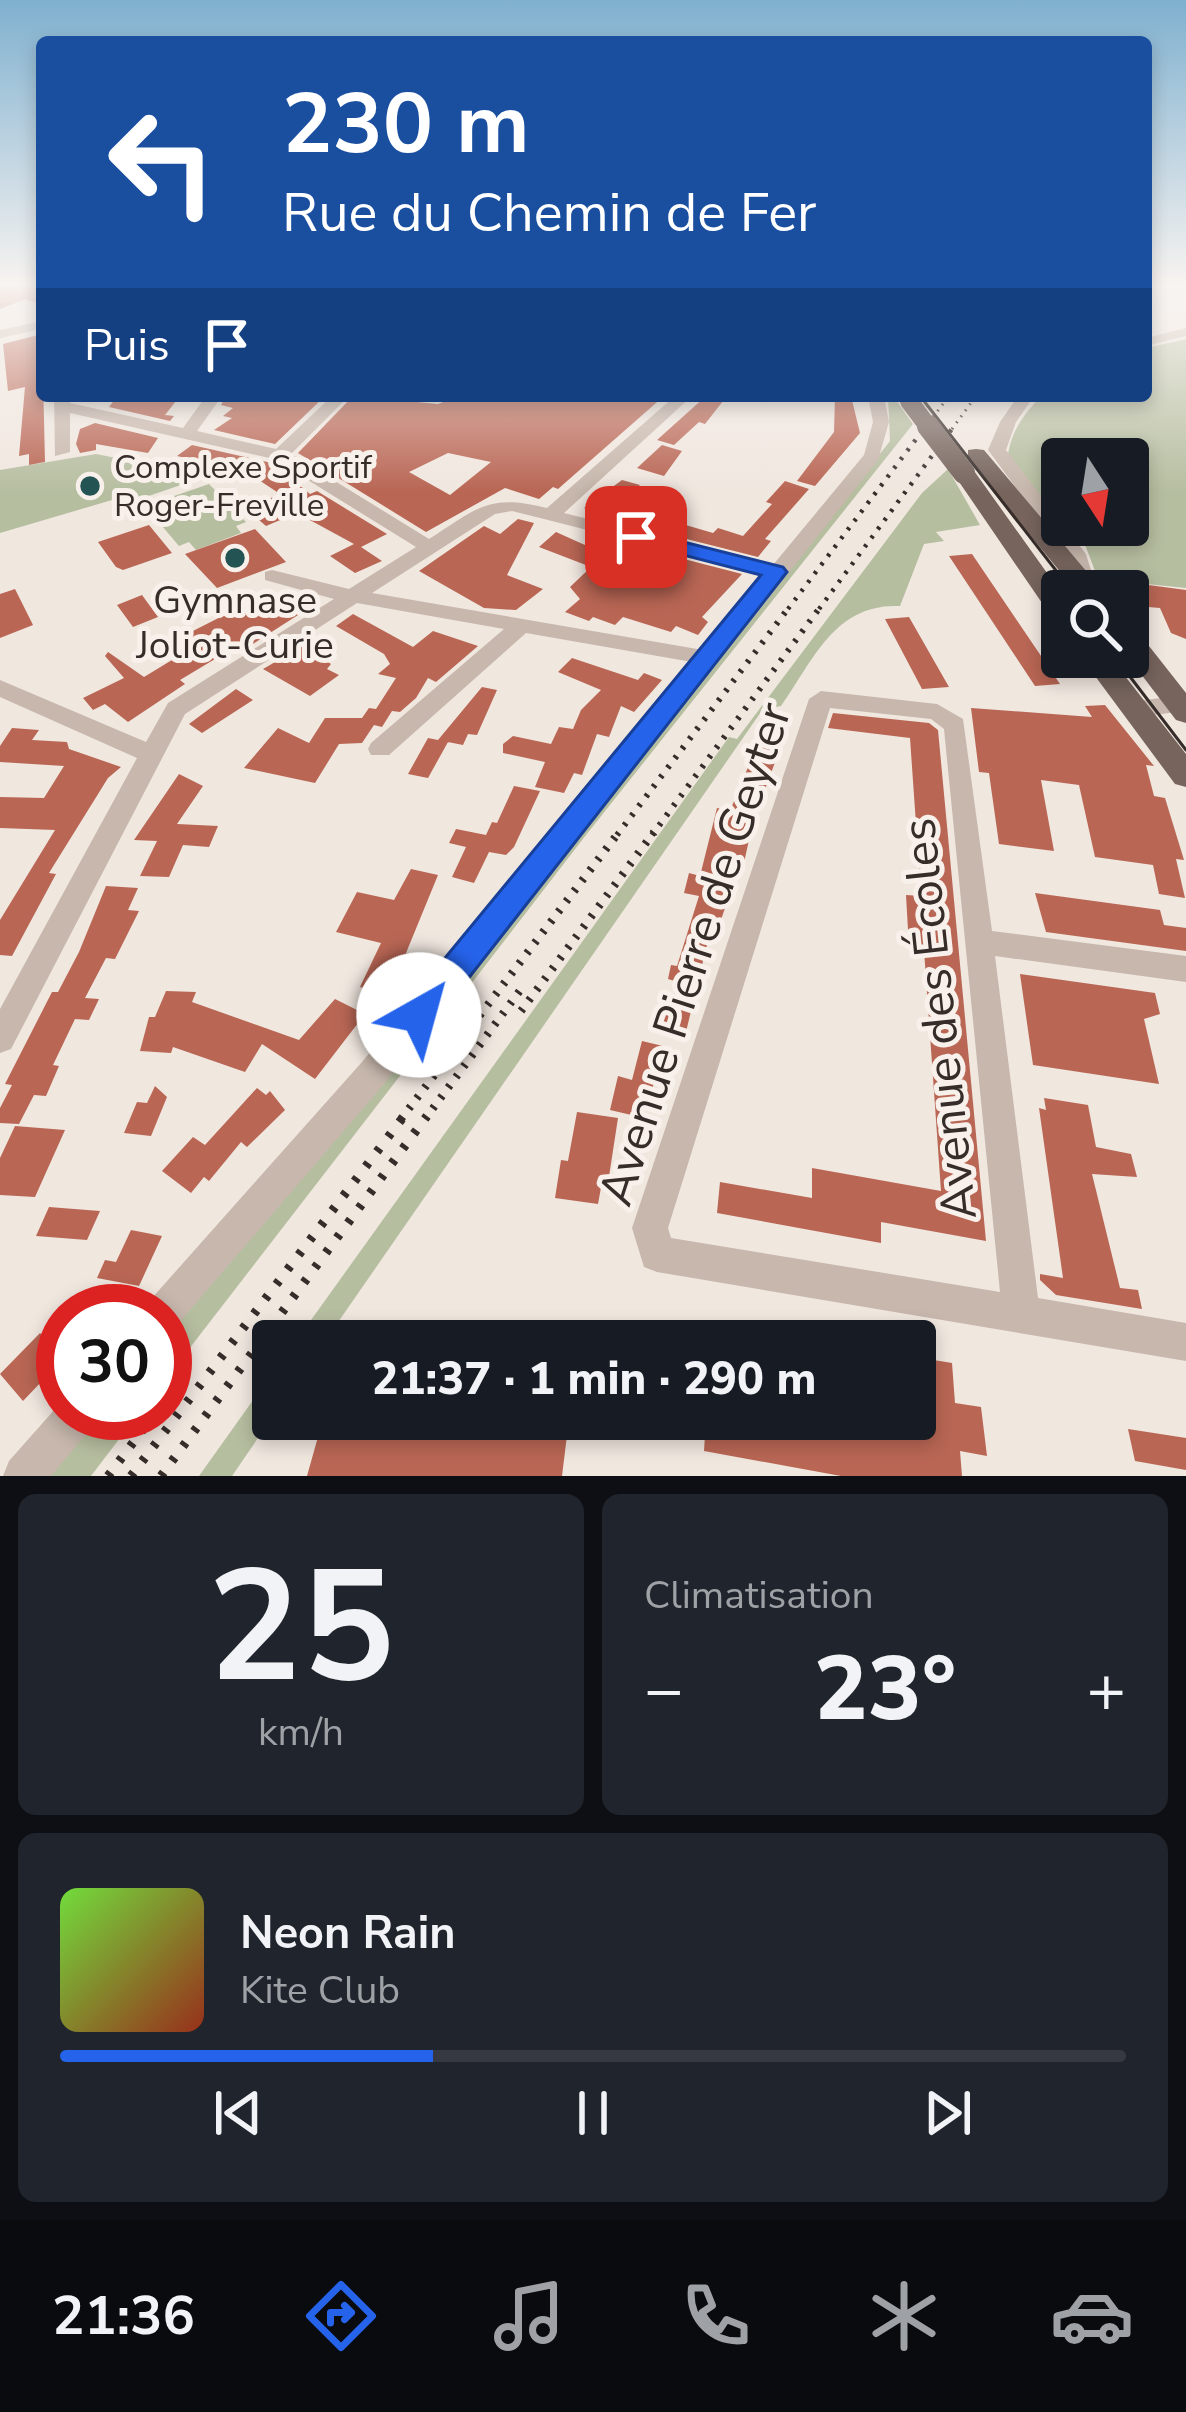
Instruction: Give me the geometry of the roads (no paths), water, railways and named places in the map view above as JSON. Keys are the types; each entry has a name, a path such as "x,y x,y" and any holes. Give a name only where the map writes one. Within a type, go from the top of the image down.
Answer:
{"main road":[{"path":"918,402 1070,570"},
{"path":"970,464 1041,580"},
{"path":"1149,664 1184,707"},
{"path":"1112,678 1186,776"}],"street":[{"path":"61,452 62,402"},
{"path":"66,402 280,455 431,548"},
{"path":"188,434 210,402"},
{"path":"280,455 335,402"},
{"path":"551,515 677,402"},
{"path":"189,1284 373,1073 872,456 881,422 877,402"},
{"path":"1022,402 997,450 1076,554 1081,570"},
{"path":"0,1039 176,709 498,505 775,572"},
{"path":"272,576 354,596 708,658"},
{"path":"380,749 522,625"},
{"path":"0,688 153,755"},
{"name":"Avenue Pierre de Geyter","path":"949,716 821,699 650,1228 657,1255 1186,1342"},
{"path":"1136,709 1184,707"},
{"name":"Avenue des Écoles","path":"949,716 955,724 1021,1314"},
{"path":"977,941 1186,969"},
{"path":"25,1476 55,1440"}],"tram line":[{"path":"925,402 1056,570"},
{"path":"1131,678 1186,750"}],"railway":[{"path":"924,429 944,402"},
{"path":"952,429 972,402"},
{"path":"788,609 926,426"},
{"path":"819,609 954,426"},
{"path":"617,835 790,606"},
{"path":"652,835 821,606"},
{"path":"401,1119 619,832"},
{"path":"521,1011 654,832"},
{"path":"425,1119 521,989"},
{"path":"131,1476 404,1116"},
{"path":"161,1476 427,1116"},
{"path":"108,1476 135,1440"}],"place":[{"name":"Complexe Sportif Roger-Freville","path":"90,486"},
{"name":"Gymnase Joliot-Curie","path":"235,558"}]}
